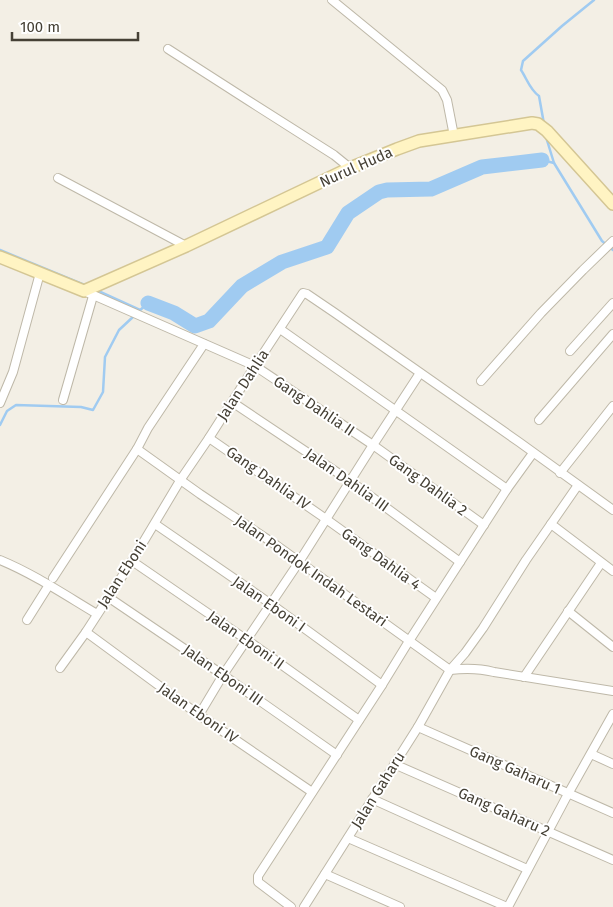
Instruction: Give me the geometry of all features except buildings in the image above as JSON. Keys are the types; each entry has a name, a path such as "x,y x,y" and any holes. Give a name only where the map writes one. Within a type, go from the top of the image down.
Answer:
{"street":[{"path":"332,0 442,90 447,100 454,136"},
{"path":"168,49 334,155 350,168"},
{"name":"Nurul Huda","path":"88,293 350,168 420,141 532,123 538,124 544,128 613,204"},
{"path":"58,178 186,246"},
{"path":"481,381 541,313 613,241"},
{"path":"0,258 88,293 63,400"},
{"path":"0,403 13,372 40,273"},
{"name":"Gang Dahlia II","path":"88,293 255,366 373,445"},
{"name":"Jalan Dahlia","path":"181,479 303,293 420,373"},
{"path":"570,351 613,303"},
{"path":"280,329 507,489"},
{"path":"539,420 613,334"},
{"path":"26,620 137,449 148,428 204,344"},
{"path":"199,715 223,675 299,562 420,373 613,510"},
{"name":"Jalan Dahlia III","path":"232,402 350,481 460,562"},
{"path":"560,473 613,406"},
{"name":"Gang Dahlia IV","path":"209,438 326,519"},
{"name":"Gang Dahlia 2","path":"373,445 484,526"},
{"name":"Jalan Pondok Indah Lestari","path":"137,449 450,670"},
{"path":"292,907 258,882 258,876 436,598 507,489 533,453"},
{"name":"Jalan Eboni","path":"60,668 132,561 181,479"},
{"name":"Jalan Gaharu","path":"304,907 418,727 450,670 483,628 526,560 578,485"},
{"name":"Gang Dahlia 4","path":"326,519 436,598"},
{"name":"Jalan Eboni I","path":"155,524 271,604 382,685"},
{"path":"551,524 613,571"},
{"path":"0,560 51,581 96,614"},
{"name":"Jalan Eboni II","path":"132,561 359,720"},
{"path":"524,677 601,562"},
{"name":"Jalan Eboni III","path":"108,597 337,754"},
{"path":"568,610 613,647"},
{"name":"Jalan Eboni IV","path":"86,632 199,715 312,792"},
{"path":"450,670 479,668 613,692"},
{"path":"348,838 507,907 613,714"},
{"name":"Gang Gaharu 1","path":"418,727 613,813"},
{"path":"591,754 613,764"},
{"name":"Gang Gaharu 2","path":"394,764 613,860"},
{"path":"372,800 527,869"},
{"path":"325,874 400,907"}],"waterway":[{"path":"544,124 539,96 531,88 521,70 523,61 594,0"},
{"path":"546,137 554,163"},
{"path":"542,160 554,163 602,241 613,250"},
{"path":"148,303 174,313 195,326 209,321 242,286 282,262 327,247 348,213 379,192 387,190 431,189 482,167 542,160"},
{"path":"0,250 87,286"},
{"path":"96,290 140,310"},
{"path":"138,312 148,303"},
{"path":"0,425 7,411 16,405 81,407 93,410 103,392 105,357 119,330 134,316"}]}
